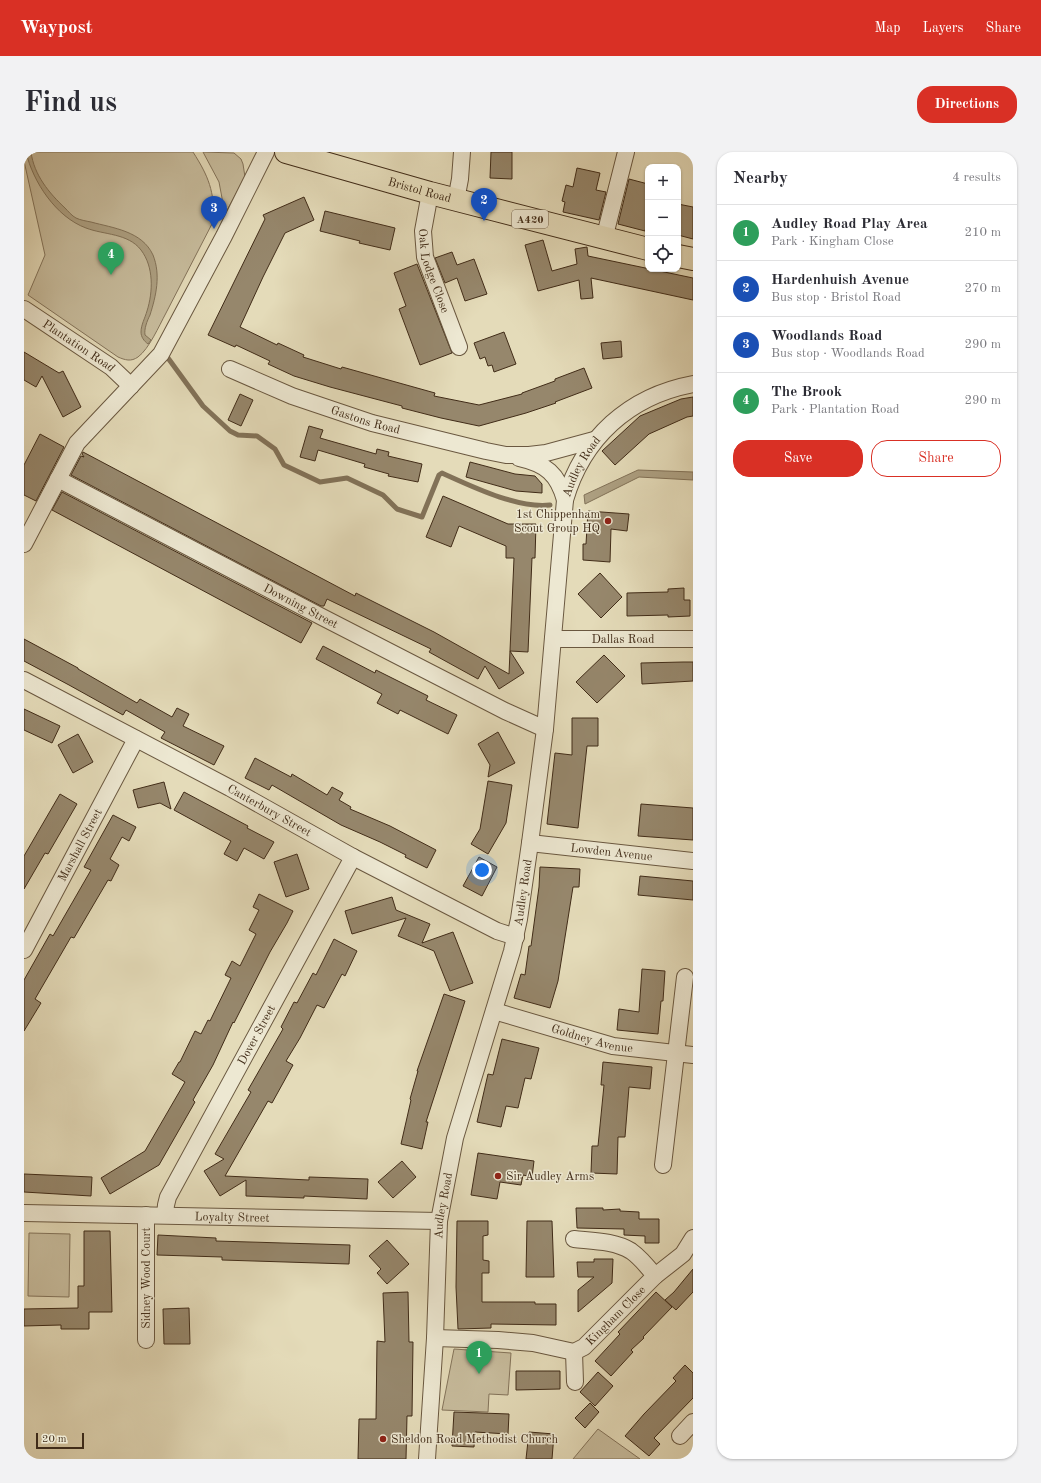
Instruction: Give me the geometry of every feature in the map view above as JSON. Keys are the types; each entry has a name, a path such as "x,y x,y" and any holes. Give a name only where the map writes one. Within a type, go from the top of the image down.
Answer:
{"main road":[{"name":"Bristol Road","path":"286,152 456,200 645,248"},
{"path":"681,257 693,259"}],"street":[{"path":"24,544 80,439 157,360 171,338 259,169 266,152"},
{"path":"456,200 460,179 462,152"},
{"path":"604,239 626,152"},
{"name":"Oak Lodge Close","path":"430,193 423,231 425,257 459,347"},
{"name":"Plantation Road","path":"24,309 111,367 131,386"},
{"name":"Gastons Road","path":"230,369 292,396 372,423 525,459 546,468 557,481 565,500"},
{"name":"Audley Road","path":"427,1459 435,1338 440,1221 455,1138 516,937 545,729 565,500 577,466 594,440 619,416 642,401 665,391 693,384"},
{"name":"Gastons Road","path":"506,455 546,453 594,440"},
{"name":"Downing Street","path":"58,479 491,704 545,729"},
{"name":"Dallas Road","path":"553,639 693,639"},
{"name":"Canterbury Street","path":"24,680 230,788 353,857 497,931 516,937"},
{"name":"Marshall Street","path":"24,950 136,739"},
{"name":"Lowden Avenue","path":"530,843 693,861"},
{"name":"Dover Street","path":"165,1215 168,1197 353,857"},
{"path":"664,1165 685,977"},
{"name":"Goldney Avenue","path":"494,1011 613,1046 693,1055"},
{"name":"Loyalty Street","path":"24,1213 440,1221"},
{"name":"Sidney Wood Court","path":"146,1215 146,1340"},
{"name":"Kingham Close","path":"435,1338 498,1340 533,1343 574,1352 584,1347 655,1276 683,1254 693,1238"},
{"name":"Kingham Close","path":"574,1239 610,1243 622,1246 637,1256 655,1276"},
{"name":"Kingham Close","path":"574,1352 575,1382"},
{"path":"680,1436 693,1422"}],"shaded area":[{"path":"24,152 193,152 203,169 212,192 214,220 154,337 146,349 135,359 128,360 118,357 28,295 45,255 24,161"},
{"path":"26,152 31,152 35,168 48,190 73,216 81,220 126,232 142,241 148,247 153,255 157,270 157,285 145,330 145,335 151,340 148,344 143,339 141,332 142,324 149,304 151,280 148,264 141,250 136,244 123,237 86,228 65,216 47,197 40,186 29,163"},
{"path":"203,152 234,153 241,159 243,164 245,177 225,214 219,182"},
{"path":"638,470 693,472 693,480 639,477 585,504 584,495"},
{"path":"29,1233 70,1234 69,1297 28,1296"},
{"path":"454,1349 511,1353 508,1395 489,1394 488,1412 442,1410"},
{"path":"598,1429 640,1459 573,1459"}],"building":[{"path":"491,152 512,152 512,179 490,178"},
{"path":"577,168 600,173 596,190 606,192 599,220 563,212 565,202 562,201 566,185 573,187"},
{"path":"629,179 645,183 645,231 618,224"},
{"path":"304,197 314,220 285,233 240,327 277,345 278,343 304,355 303,357 341,369 342,367 435,393 434,396 479,405 522,394 584,368 592,388 555,402 556,403 479,426 402,408 402,406 294,376 268,364 270,361 236,345 235,347 208,335 265,219 263,215"},
{"path":"681,205 693,207 693,239 681,236"},
{"path":"325,211 395,228 390,250 359,243 360,241 320,231"},
{"path":"543,240 552,271 577,264 575,249 587,247 588,256 645,268 645,272 664,272 693,278 693,300 591,278 593,298 581,299 579,280 538,291 525,245"},
{"path":"452,252 457,265 474,259 487,294 465,301 457,278 445,283 435,258"},
{"path":"417,264 452,353 420,365 399,309 406,306 394,273"},
{"path":"504,332 516,364 494,372 492,365 488,366 485,357 480,359 474,343"},
{"path":"621,341 622,357 603,359 601,343"},
{"path":"24,352 59,373 63,371 81,407 63,417 42,376 36,387 24,380"},
{"path":"240,394 253,400 241,426 228,420"},
{"path":"693,397 693,416 687,417 649,434 615,465 602,451 640,416 681,399"},
{"path":"309,426 323,430 320,438 376,454 377,449 389,452 388,456 422,464 418,482 388,476 389,474 364,467 365,464 318,450 315,461 300,457"},
{"path":"40,434 64,447 36,501 24,495 24,465"},
{"path":"83,452 355,596 356,593 434,632 509,674 514,558 506,558 506,546 459,526 451,547 426,537 443,496 508,524 536,524 535,558 532,558 528,652 510,651 524,673 499,689 485,666 478,679 429,652 431,649 327,599 324,606 321,606 71,475 81,456 84,457 82,454"},
{"path":"470,462 515,474 535,476 542,484 542,493 516,491 466,477"},
{"path":"62,492 312,623 301,643 52,510"},
{"path":"588,511 629,514 627,531 611,529 610,562 583,560 583,544 586,544"},
{"path":"600,573 622,597 601,618 578,594"},
{"path":"684,588 684,600 690,600 690,616 627,616 627,593 668,592 668,589"},
{"path":"24,639 78,668 137,703 140,699 172,717 177,708 189,714 183,726 224,746 214,765 161,738 165,732 126,710 123,715 24,661"},
{"path":"323,646 375,673 376,670 428,696 426,700 457,715 448,734 400,710 398,714 377,703 382,694 316,659"},
{"path":"604,655 625,676 597,703 576,682"},
{"path":"693,662 693,681 642,684 641,663"},
{"path":"24,709 60,726 52,743 24,730"},
{"path":"572,718 598,718 598,746 587,746 578,828 547,824 555,753 572,755"},
{"path":"498,732 515,763 488,777 490,765 478,744"},
{"path":"78,734 93,762 73,773 58,745"},
{"path":"255,758 291,777 292,774 327,795 332,787 343,793 339,800 351,807 350,809 390,826 436,850 427,868 405,857 406,855 380,842 341,825 272,785 269,790 245,778"},
{"path":"488,781 512,785 506,823 488,854 471,844 480,829"},
{"path":"164,782 171,809 160,803 138,808 133,790"},
{"path":"184,792 248,826 247,828 274,842 264,859 244,848 237,861 224,854 231,841 174,810"},
{"path":"60,794 77,804 48,854 45,853 24,889 24,856"},
{"path":"641,804 693,808 693,840 638,836"},
{"path":"113,815 136,827 129,841 122,837 110,859 119,865 111,881 108,880 74,938 71,937 35,999 41,1003 24,1031 24,980 50,934 53,936 91,870 84,867"},
{"path":"297,854 309,889 286,897 274,862"},
{"path":"479,857 497,867 482,896 463,886"},
{"path":"540,867 580,869 579,887 573,887 558,981 550,1008 514,998 521,974 525,975 529,946 531,946 539,887"},
{"path":"640,876 693,881 693,900 638,895"},
{"path":"259,894 293,911 270,952 234,1023 233,1022 213,1065 193,1100 195,1102 159,1165 110,1194 101,1178 145,1151 185,1082 172,1074 180,1062 195,1031 201,1034 208,1020 210,1021 231,978 225,975 232,961 240,966 256,934 249,930 259,910 253,907"},
{"path":"392,897 396,910 430,924 422,943 453,932 473,983 450,991 434,951 398,936 406,918 352,934 345,911"},
{"path":"334,939 357,951 345,976 342,974 324,1008 317,1005 286,1061 293,1065 272,1103 268,1101 225,1176 309,1180 309,1177 368,1179 367,1199 304,1196 304,1198 246,1196 246,1180 220,1196 204,1171 224,1159 215,1154 251,1092 248,1090 283,1029 281,1027 294,1002 297,1003 313,973 316,975"},
{"path":"642,969 665,971 663,1001 661,1001 658,1034 617,1030 619,1009 639,1012"},
{"path":"444,994 465,1001 426,1122 428,1122 422,1149 401,1144 417,1071"},
{"path":"502,1039 539,1048 531,1079 525,1078 518,1108 506,1106 501,1127 477,1122 488,1074 493,1075"},
{"path":"603,1062 652,1067 650,1089 629,1087 625,1137 618,1137 617,1174 591,1173 592,1146 598,1146 604,1085 601,1085"},
{"name":"Sir Audley Arms","path":"478,1153 534,1161 532,1177 523,1175 521,1185 500,1182 497,1199 471,1195"},
{"path":"402,1161 416,1177 393,1198 378,1182"},
{"path":"24,1174 92,1177 91,1196 24,1192"},
{"path":"576,1208 603,1208 603,1210 620,1209 620,1211 639,1212 639,1219 659,1219 659,1243 645,1243 645,1236 624,1235 624,1229 577,1228"},
{"path":"457,1221 488,1221 488,1235 483,1236 483,1260 489,1261 489,1273 482,1273 482,1302 535,1302 535,1304 556,1304 556,1325 491,1324 491,1328 458,1329 456,1287"},
{"path":"527,1221 552,1221 554,1277 526,1277"},
{"path":"84,1231 110,1231 112,1312 89,1312 89,1329 61,1329 61,1325 24,1326 24,1309 78,1308 78,1286 84,1286"},
{"path":"158,1235 216,1238 216,1241 350,1245 349,1264 222,1260 222,1257 157,1255"},
{"path":"387,1240 409,1264 387,1284 377,1273 381,1269 369,1256"},
{"path":"594,1259 613,1259 612,1283 578,1312 578,1290 594,1277 578,1277 577,1262 594,1262"},
{"path":"693,1269 693,1292 676,1310 665,1300 674,1292"},
{"path":"408,1292 409,1342 413,1342 412,1416 407,1416 406,1459 358,1459 359,1419 376,1419 377,1341 385,1342 383,1293"},
{"path":"656,1292 672,1307 631,1350 633,1352 611,1376 595,1361 620,1334 618,1332"},
{"path":"189,1308 190,1344 164,1344 163,1309"},
{"path":"685,1365 693,1373 693,1398 654,1438 660,1444 649,1456 625,1436 676,1381 673,1378"},
{"path":"516,1371 560,1371 560,1389 516,1390"},
{"path":"598,1372 613,1386 595,1406 580,1392"},
{"path":"590,1403 599,1412 585,1428 575,1418"},
{"path":"454,1412 509,1414 508,1434 475,1432 474,1447 452,1446"},
{"path":"529,1432 554,1434 552,1459 526,1459"}],"waterway":[{"path":"168,358 203,406 230,431 238,435 257,436 275,449 284,465 320,482 347,478 383,495 397,509 422,517 439,475 442,473 480,490 509,500 524,504 550,505"}],"place":[{"name":"Hardenhuish Avenue","path":"484,221"},
{"name":"Woodlands Road","path":"214,229"},
{"name":"The Brook","path":"111,275"},
{"name":"1st Chippenham Scout Group HQ","path":"608,521"},
{"name":"Sir Audley Arms","path":"498,1176"},
{"name":"Audley Road Play Area","path":"479,1374"},
{"name":"Sheldon Road Methodist Church","path":"383,1439"}]}
